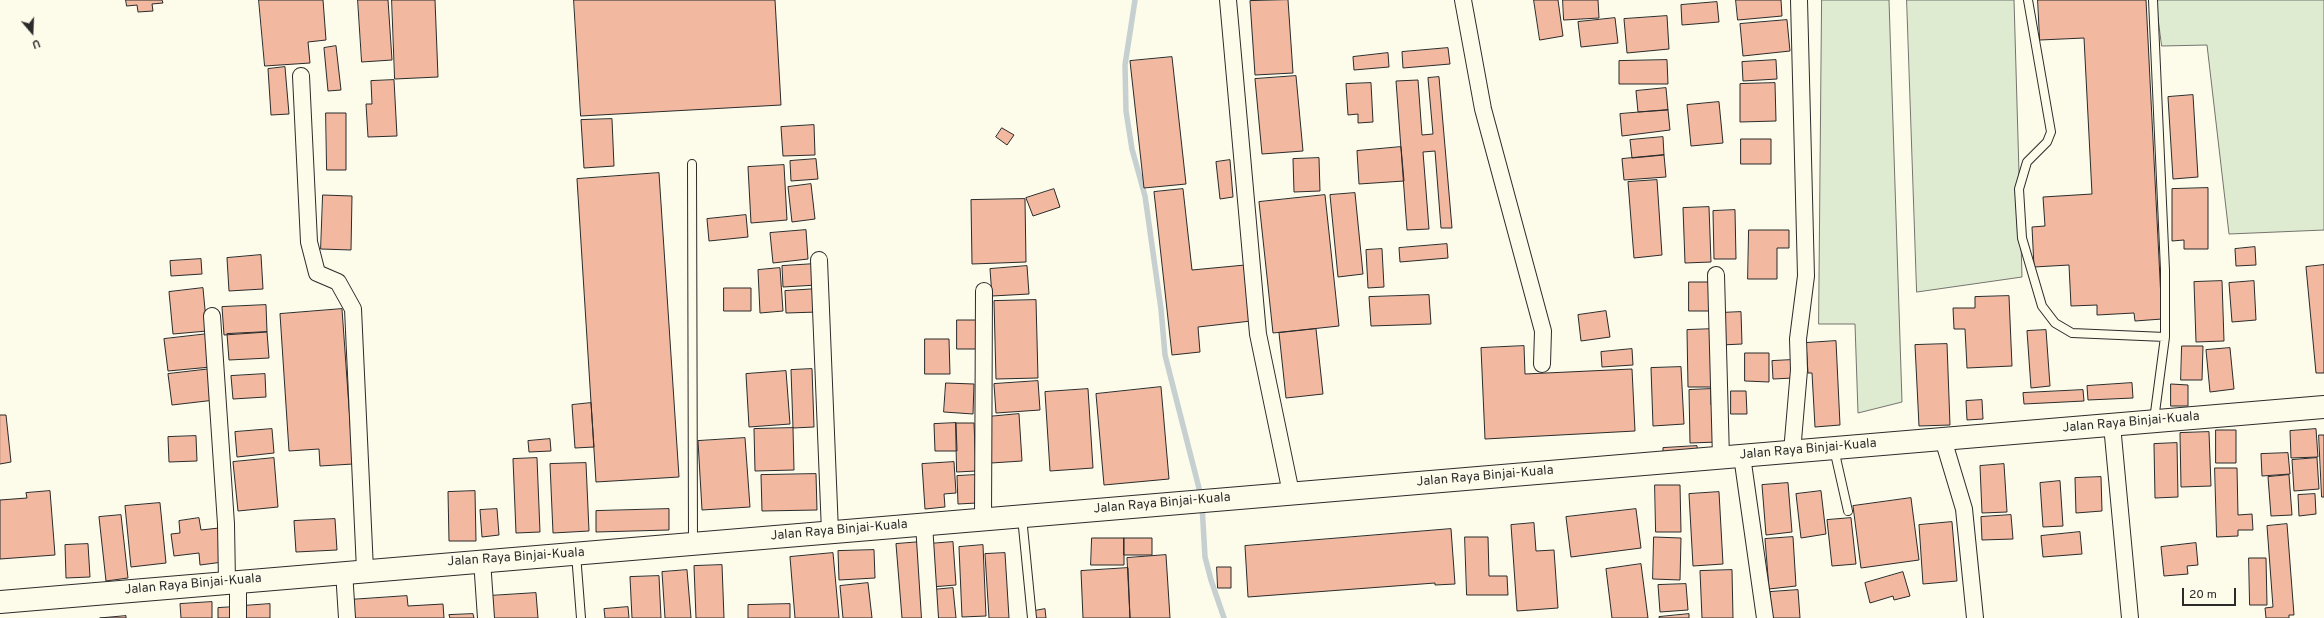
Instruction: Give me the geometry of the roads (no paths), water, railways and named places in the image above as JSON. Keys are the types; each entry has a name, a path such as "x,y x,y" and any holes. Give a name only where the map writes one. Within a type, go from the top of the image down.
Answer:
{"main road":[{"name":"Jalan Raya Binjai-Kuala","path":"0,602 344,571 830,532 2324,407"}],"street":[{"path":"1228,0 1258,334 1292,493"},
{"path":"1463,0 1483,109 1543,331 1542,364"},
{"path":"1792,452 1799,370 1798,339 1806,276 1799,0"},
{"path":"301,76 309,242 312,256 317,273 338,282 353,309 366,570"},
{"path":"819,260 830,532"},
{"path":"1716,275 1732,457 1765,618"},
{"path":"983,519 984,292"},
{"path":"212,316 226,524 238,618"},
{"path":"2112,425 2130,618"},
{"path":"1943,439 1964,509 1975,618"},
{"path":"924,524 930,618"},
{"path":"482,560 486,618"},
{"path":"344,571 346,618"}],"lane":[{"path":"2028,0 2051,132 2047,142 2027,162 2022,174 2019,189 2022,238 2042,306 2055,323 2072,333 2165,337"},
{"path":"2153,0 2165,270 2165,337 2154,421"},
{"path":"692,164 693,543"},
{"path":"1834,448 1848,511"},
{"path":"1022,516 1032,618"},
{"path":"576,553 581,618"}],"waterway":[{"path":"1135,0 1125,65 1126,111 1132,149 1145,196 1161,309 1165,355 1201,496"},
{"path":"1202,505 1205,557 1224,618"}]}
